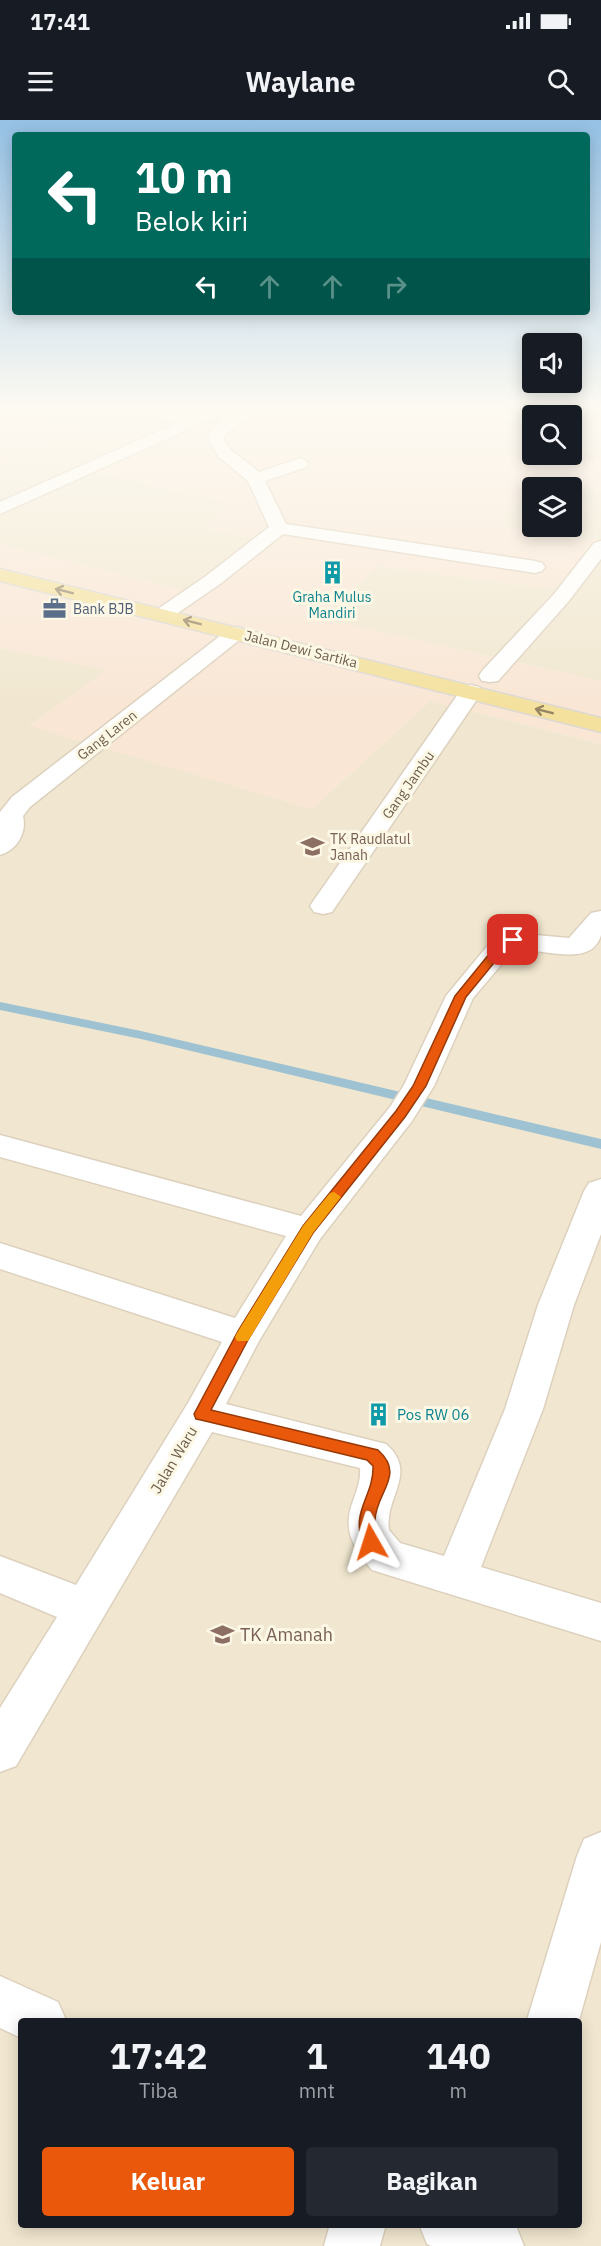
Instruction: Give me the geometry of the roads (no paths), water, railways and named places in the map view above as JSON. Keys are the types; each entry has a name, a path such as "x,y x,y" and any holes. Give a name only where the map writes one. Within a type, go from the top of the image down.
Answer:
{"main road":[{"name":"Jalan Dewi Sartika","path":"0,558 421,659"},
{"name":"Jalan Dewi Sartika","path":"0,575 236,633 469,681 601,725"},
{"name":"Jalan Dewi Sartika","path":"469,681 490,676 512,681"}],"street":[{"path":"270,508 279,528"},
{"path":"162,615 279,528 535,567"},
{"path":"490,676 561,598 601,547"},
{"name":"Gang Laren","path":"0,847 12,833 14,828 10,814 21,802 236,633"},
{"name":"Gang Jambu","path":"323,906 469,681"},
{"name":"Jalan Waru","path":"0,1750 86,1609 201,1414 244,1335 308,1230 410,1100 460,996 503,945 513,940 572,947 580,944 601,919"},
{"path":"0,1146 308,1230"},
{"path":"456,1578 524,1409 556,1305 601,1191"},
{"path":"0,1256 244,1335"},
{"path":"201,1414 372,1455 381,1463 382,1475 366,1519 371,1542 387,1557 601,1622"},
{"path":"0,1574 86,1609"},
{"path":"554,2018 601,1856"},
{"path":"0,2002 36,2018"},
{"path":"352,2246 357,2228"}],"waterway":[{"path":"0,1006 141,1035 601,1144"}],"place":[{"name":"Graha Mulus Mandiri","path":"332,573"},
{"name":"Bank BJB","path":"55,609"},
{"name":"TK Raudlatul Janah","path":"312,847"},
{"name":"Pos RW 06","path":"379,1415"},
{"name":"TK Amanah","path":"222,1635"}]}
